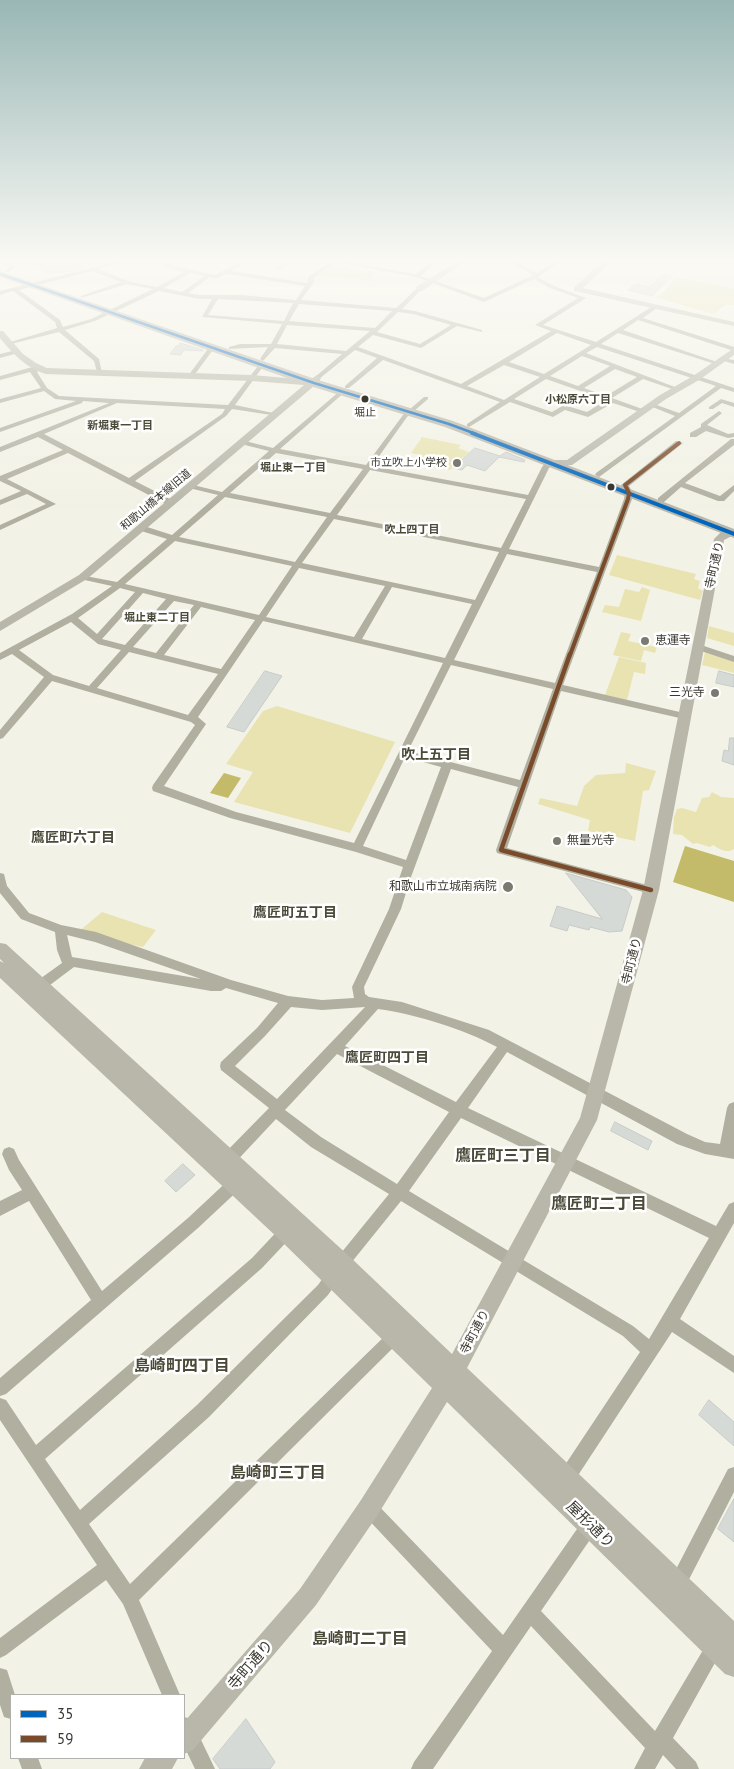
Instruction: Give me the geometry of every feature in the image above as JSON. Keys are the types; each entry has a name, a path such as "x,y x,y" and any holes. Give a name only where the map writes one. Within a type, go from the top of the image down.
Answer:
{"highway":[{"path":"205,345 345,389 469,425 599,475 627,489 733,532"},
{"path":"220,345 264,362"},
{"path":"413,409 550,463 661,500 733,532"}],"street":[{"path":"9,345 37,368"},
{"path":"78,345 97,360 100,372"},
{"path":"231,348 237,345 347,353"},
{"path":"0,378 37,368 59,372 316,380 358,345"},
{"path":"463,386 533,345"},
{"path":"469,425 597,345 734,390"},
{"path":"664,345 720,361 734,362"},
{"path":"718,345 734,350"},
{"path":"192,376 212,347"},
{"path":"129,482 224,416 264,362 272,347"},
{"path":"354,348 553,415 564,408 588,415 643,376"},
{"path":"357,848 402,753 546,468 550,463 569,463 648,408 696,378 734,350"},
{"path":"0,356 16,352"},
{"path":"582,354 677,389"},
{"path":"0,657 72,618 119,585 222,494 383,357"},
{"path":"503,362 610,399 679,415"},
{"path":"579,388 615,366"},
{"path":"37,368 33,371 45,388 57,398 229,407 276,415"},
{"name":"和歌山橋本線旧道","path":"0,627 82,577 316,380"},
{"path":"599,475 720,386"},
{"path":"0,401 45,388"},
{"path":"13,650 50,677 92,688 189,719 224,673 297,565 405,416 426,398"},
{"path":"0,430 84,400"},
{"path":"711,408 721,401 734,406"},
{"path":"0,450 116,402"},
{"path":"705,428 703,425 719,413"},
{"path":"693,435 705,428 728,436 734,436"},
{"path":"38,434 129,482 172,502"},
{"path":"661,500 734,436"},
{"path":"244,442 274,450 531,498"},
{"path":"651,890 501,850 558,687 602,570 627,489 680,443"},
{"path":"1,479 68,450"},
{"path":"0,528 52,504 1,479"},
{"path":"680,484 722,499 734,487"},
{"path":"192,486 333,517 602,570"},
{"path":"0,503 27,492"},
{"path":"141,528 172,538 478,604"},
{"name":"寺町通り","path":"185,1735 308,1597 369,1508 451,1378 567,1163 588,1120 597,1093 651,890 719,539 725,534 733,532"},
{"path":"82,577 684,716"},
{"path":"357,640 390,584"},
{"path":"97,639 141,590"},
{"path":"92,688 172,597"},
{"path":"158,656 200,603"},
{"path":"72,618 97,639 224,673"},
{"path":"698,647 734,659"},
{"path":"0,736 50,677"},
{"path":"192,717 201,724 157,788 234,815 357,848 409,865"},
{"path":"402,753 525,785"},
{"path":"371,1002 359,996 358,987 395,909 409,865 447,765"},
{"path":"0,877 2,886 24,916 60,929 96,938 231,985 288,1001 322,1005 371,1002 402,1007 485,1034 682,1139 705,1148 729,1152 734,1108"},
{"path":"60,929 63,950 68,964"},
{"path":"0,949 34,990 291,1226 451,1378"},
{"path":"34,990 72,962 211,986 231,985"},
{"path":"0,968 34,990"},
{"path":"288,1001 261,1032 226,1066 316,1142 628,1331 650,1351"},
{"path":"224,1164 366,1015 371,1002"},
{"path":"79,1522 203,1411 317,1297 400,1193 506,1044"},
{"path":"335,1047 460,1111 718,1235"},
{"path":"9,1154 14,1165 101,1302"},
{"path":"0,1388 193,1223 240,1179"},
{"path":"0,1209 31,1192"},
{"path":"566,1477 670,1321 734,1210"},
{"path":"34,1458 257,1263 291,1226"},
{"path":"337,1270 395,1336 451,1378"},
{"path":"670,1321 734,1365"},
{"path":"129,1598 395,1336"},
{"name":"屋形通り","path":"451,1378 566,1477 678,1584 725,1638 734,1665"},
{"name":"屋形通り","path":"451,1378 590,1525 725,1638"},
{"path":"0,1406 129,1598 171,1694"},
{"path":"678,1584 734,1475"},
{"path":"369,1508 504,1650"},
{"path":"421,1769 590,1525"},
{"path":"0,1649 109,1567"},
{"path":"530,1612 659,1743 689,1769"},
{"path":"644,1769 725,1638"},
{"path":"0,1678 10,1707"},
{"path":"185,1735 205,1769"},
{"path":"152,1769 164,1759"}],"shaded area":[{"path":"422,437 461,445 458,448 469,452 450,470 415,462 420,455 411,453"},
{"path":"617,555 696,574 694,579 700,581 698,588 703,591 700,600 609,575"},
{"path":"642,587 650,590 641,621 602,612 605,605 619,607 625,589 639,592"},
{"path":"709,626 734,633 734,646 707,638"},
{"path":"621,632 631,634 628,641 657,647 655,653 644,650 641,661 613,655"},
{"path":"705,652 734,661 734,673 702,665"},
{"path":"619,657 646,663 645,674 634,672 627,700 605,695"},
{"path":"277,706 395,742 350,833 234,802 253,772 226,764 263,711"},
{"path":"626,763 656,771 649,790 643,791 635,841 588,831 590,820 538,804 540,798 577,806 584,786 596,775 625,773"},
{"path":"224,773 241,778 228,798 210,793"},
{"path":"712,792 721,797 734,798 734,849 728,851 713,845 710,847 697,843 693,844 682,835 673,834 674,817 677,809 682,808 696,812 702,798 709,797"},
{"path":"685,846 734,861 734,902 673,882"},
{"path":"102,912 156,930 143,947 77,933"}],"building":[{"path":"185,345 203,351 184,350 181,355 170,354 178,346"},
{"name":"市立吹上小学校","path":"475,448 500,456 506,452 525,460 524,462 499,457 485,471 467,465 462,470 454,468"},
{"path":"265,671 282,676 244,732 227,727"},
{"path":"719,671 734,675 734,687 716,683"},
{"path":"730,738 734,738 734,765 722,761 724,750 728,751"},
{"path":"566,873 626,890 632,897 622,931 609,932 590,927 589,930 569,925 567,931 550,926 557,906 602,919"},
{"path":"615,1122 652,1141 648,1150 611,1131"},
{"path":"183,1164 195,1175 176,1192 165,1181"},
{"path":"709,1400 734,1422 734,1446 699,1415"},
{"path":"734,1499 734,1542 718,1529"},
{"path":"246,1719 275,1762 270,1769 220,1769 213,1759"}],"transit line":[{"name":"35","path":"203,345 314,383 449,424 734,534"},
{"name":"59","path":"651,890 501,850 558,687 628,499 629,493 625,485 679,443"}],"place":[{"name":"堀止","path":"365,399"},
{"name":"市立吹上小学校","path":"457,463"},
{"name":"恵運寺","path":"645,641"},
{"name":"三光寺","path":"715,693"},
{"name":"無量光寺","path":"557,841"},
{"name":"和歌山市立城南病院","path":"508,887"}],"district":[{"name":"小松原六丁目","path":"578,400"},
{"name":"新堀東一丁目","path":"120,426"},
{"name":"堀止東一丁目","path":"293,468"},
{"name":"吹上四丁目","path":"412,530"},
{"name":"堀止東二丁目","path":"157,618"},
{"name":"吹上五丁目","path":"436,755"},
{"name":"鷹匠町六丁目","path":"73,838"},
{"name":"鷹匠町五丁目","path":"295,913"},
{"name":"鷹匠町四丁目","path":"387,1058"},
{"name":"鷹匠町三丁目","path":"503,1156"},
{"name":"鷹匠町二丁目","path":"599,1204"},
{"name":"島崎町四丁目","path":"182,1366"},
{"name":"島崎町三丁目","path":"278,1473"},
{"name":"島崎町二丁目","path":"360,1639"}]}
